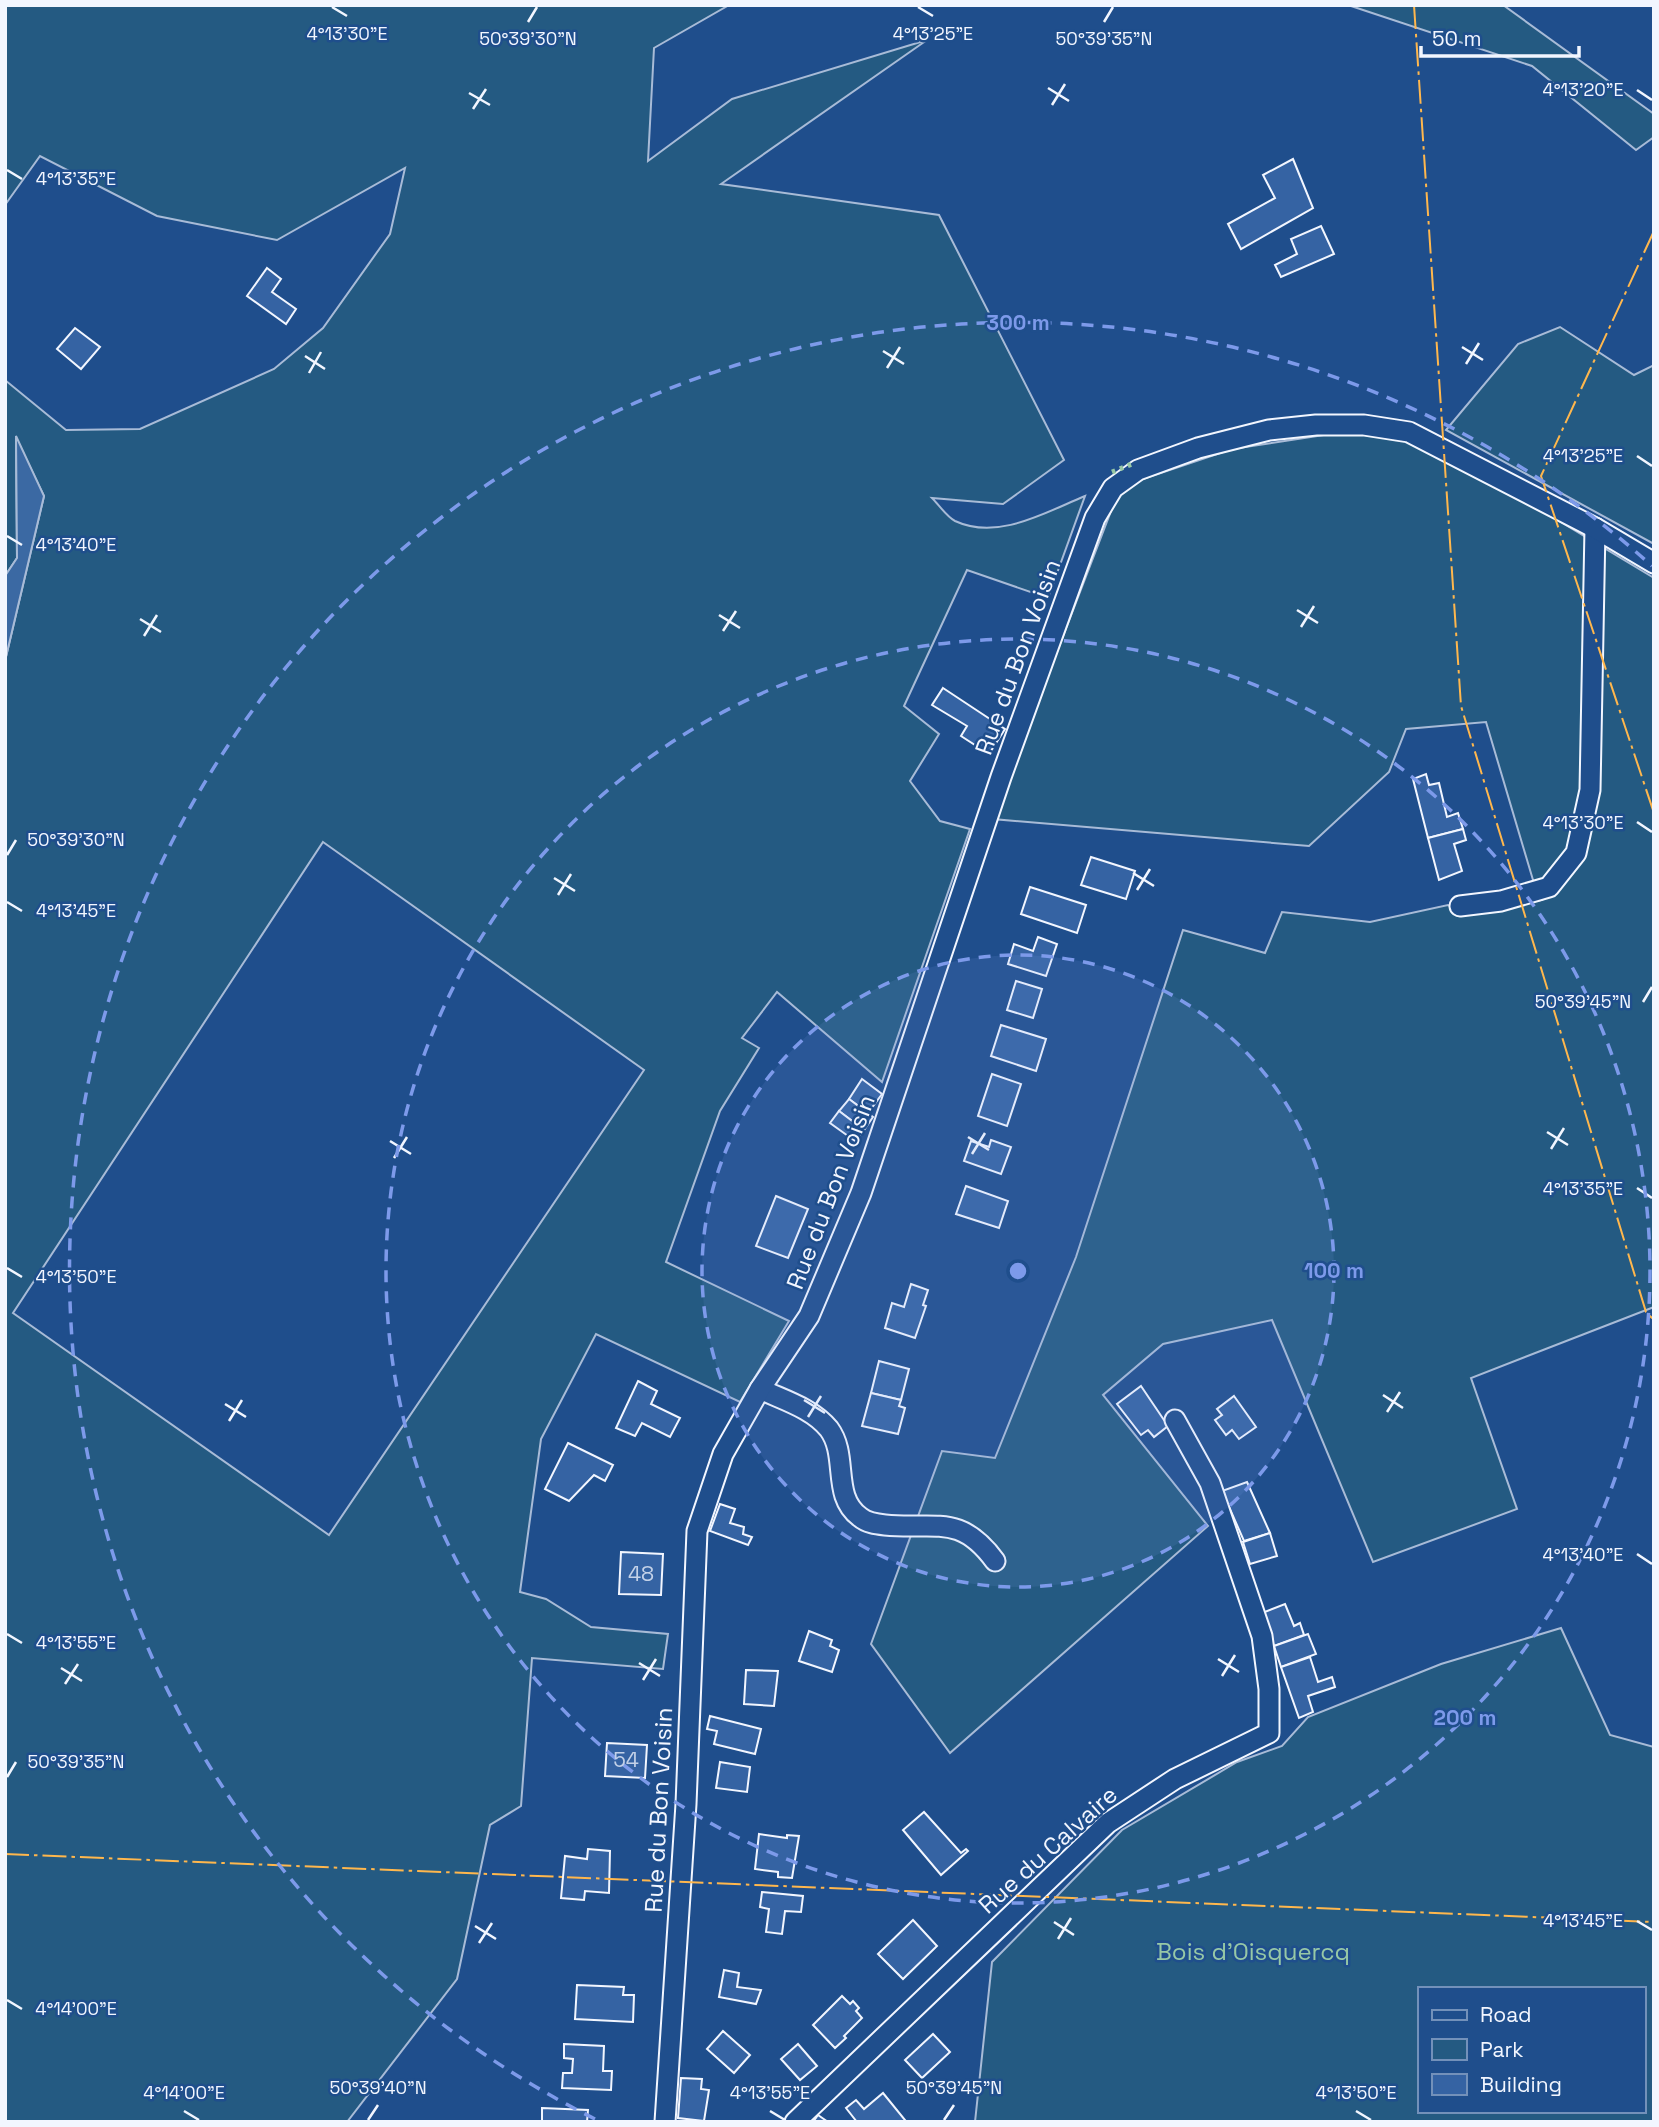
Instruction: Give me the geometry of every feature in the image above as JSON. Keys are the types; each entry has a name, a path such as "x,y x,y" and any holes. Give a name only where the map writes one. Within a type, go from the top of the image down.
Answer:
{"street":[{"name":"Rue du Bon Voisin","path":"665,2122 686,1804 697,1531 723,1454 760,1389 809,1316 861,1193 1001,777 1095,518 1113,488 1138,470 1198,448 1269,430 1316,425 1364,425 1409,432 1595,528 1654,564"},
{"path":"1460,906 1501,901 1549,887 1576,853 1590,790 1595,528"},
{"path":"760,1389 807,1410 829,1430 840,1455 842,1486 847,1505 861,1518 875,1524 896,1526 951,1526 971,1536 995,1561"},
{"name":"Rue du Calvaire","path":"795,2122 1108,1823 1175,1779 1269,1733 1269,1689 1262,1636 1210,1483 1175,1420"}],"green space":[{"path":"5,5 729,5 654,48 648,161 732,99 927,40 721,184 939,215 1064,460 1003,504 932,498 955,521 988,528 1022,522 1085,496 1048,598 967,570 904,706 939,734 910,781 940,821 970,829 882,1082 777,992 742,1038 759,1048 720,1111 666,1262 789,1321 740,1402 596,1334 541,1439 520,1592 546,1599 591,1627 668,1634 663,1669 532,1658 521,1806 490,1825 457,1979 347,2122 5,2122 5,661 44,496 16,438 17,558 5,576 5,380 66,430 140,429 274,369 323,328 390,234 405,168 277,240 157,216 40,156 5,205","holes":["323,842 644,1070 329,1535 13,1313"]},
{"path":"1348,5 1503,5 1654,114 1654,137 1636,150 1532,66"},
{"path":"1560,327 1634,375 1654,365 1654,544 1446,430 1518,344"},
{"path":"1350,431 1419,441 1476,471 1654,578 1654,1307 1471,1378 1517,1509 1373,1562 1272,1320 1163,1344 1103,1395 1208,1526 950,1753 871,1644 942,1451 995,1458 1076,1257 1183,930 1265,953 1282,912 1370,922 1448,905 1460,913 1542,900 1533,880 1486,722 1406,729 1389,772 1309,846 993,819 1116,498 1131,483 1232,449"},
{"name":"Bois d'Oisquercq","path":"1561,1628 1610,1735 1654,1747 1654,2122 975,2122 992,1962 1122,1830 1237,1762 1282,1746 1308,1717 1441,1664"}],"shaded area":[{"path":"16,436 44,496 5,661 5,576 17,558"}],"building":[{"path":"1293,159 1313,208 1241,249 1228,224 1275,198 1263,175"},
{"path":"1321,226 1334,254 1281,277 1275,265 1297,254 1291,239"},
{"path":"267,268 281,279 272,292 296,309 286,324 247,296"},
{"path":"75,328 100,347 81,369 57,349"},
{"path":"943,688 1005,729 989,754 961,736 967,726 932,705"},
{"path":"1426,774 1429,785 1439,783 1447,817 1458,813 1463,829 1428,838 1413,779"},
{"path":"1463,829 1466,840 1454,844 1462,871 1439,880 1428,838"},
{"path":"1091,857 1135,871 1126,899 1081,885"},
{"path":"1030,887 1086,905 1077,933 1021,914"},
{"path":"1038,937 1057,944 1046,976 1008,964 1014,944 1033,951"},
{"path":"1016,981 1042,989 1033,1018 1007,1010"},
{"path":"1001,1025 1046,1039 1036,1071 991,1056"},
{"path":"992,1074 1021,1084 1007,1126 978,1116"},
{"path":"862,1079 882,1094 868,1113 849,1099"},
{"path":"849,1099 873,1117 864,1130 839,1111"},
{"path":"839,1111 864,1130 855,1141 830,1123"},
{"path":"991,1140 1011,1147 1001,1174 964,1161 971,1141 989,1147"},
{"path":"966,1186 1008,1201 999,1228 956,1214"},
{"path":"776,1196 808,1209 788,1258 756,1246"},
{"path":"911,1284 928,1290 923,1305 926,1306 915,1338 885,1328 892,1303 904,1307"},
{"path":"879,1361 909,1369 901,1400 871,1393"},
{"path":"638,1381 657,1391 651,1404 680,1418 670,1437 642,1423 635,1436 616,1428"},
{"path":"1141,1386 1168,1426 1154,1437 1148,1430 1141,1435 1117,1404"},
{"path":"871,1393 901,1400 899,1406 905,1408 898,1434 862,1426"},
{"path":"1234,1396 1256,1427 1239,1439 1232,1430 1226,1435 1215,1420 1222,1415 1217,1409"},
{"path":"568,1443 613,1465 605,1481 594,1475 569,1501 545,1489"},
{"path":"1247,1482 1270,1533 1244,1541 1222,1491"},
{"path":"720,1504 735,1509 730,1523 744,1527 743,1534 752,1537 748,1545 710,1531"},
{"path":"1270,1533 1277,1556 1250,1564 1243,1542"},
{"path":"621,1552 663,1554 661,1595 619,1594"},
{"path":"1285,1604 1294,1626 1300,1623 1304,1635 1274,1646 1262,1613"},
{"path":"809,1631 832,1640 830,1646 839,1650 832,1672 799,1661"},
{"path":"1308,1634 1316,1654 1281,1667 1274,1646"},
{"path":"1310,1657 1318,1682 1332,1677 1335,1687 1308,1696 1313,1712 1299,1718 1281,1667"},
{"path":"746,1670 778,1671 774,1706 744,1704"},
{"path":"710,1716 761,1729 755,1754 714,1744 717,1731 707,1729"},
{"path":"607,1743 647,1745 645,1778 605,1776"},
{"path":"720,1762 750,1767 747,1792 716,1788"},
{"path":"924,1812 961,1853 966,1849 968,1851 941,1875 903,1830"},
{"path":"759,1834 787,1838 787,1835 799,1836 792,1878 778,1877 778,1872 755,1869"},
{"path":"588,1849 610,1851 609,1893 585,1891 584,1900 561,1898 565,1856 587,1859"},
{"path":"762,1892 803,1896 801,1912 785,1911 782,1934 766,1932 769,1909 760,1907"},
{"path":"913,1920 937,1946 903,1979 878,1954"},
{"path":"724,1970 739,1973 737,1987 761,1990 756,2004 719,1997"},
{"path":"577,1985 624,1987 623,1995 634,1995 633,2022 575,2019"},
{"path":"842,1996 850,2004 853,2001 862,2018 835,2048 813,2025"},
{"path":"723,2031 750,2055 734,2073 707,2049"},
{"path":"933,2034 950,2052 922,2078 905,2060"},
{"path":"564,2044 604,2046 603,2071 612,2071 611,2090 562,2088 563,2073 572,2073 573,2059 564,2058"},
{"path":"798,2044 817,2066 800,2080 781,2059"},
{"path":"681,2078 702,2079 701,2089 709,2090 704,2121 678,2118"},
{"path":"883,2093 905,2120 857,2122 846,2108 856,2100 864,2109"},
{"path":"542,2108 588,2110 587,2122 542,2122"},
{"path":"818,2115 828,2122 813,2122"}],"hedge":[{"path":"1112,472 1132,464"}],"power":[{"path":"1414,5 1461,706 1646,1312 1654,1320"},
{"path":"1654,231 1541,476 1654,813"},
{"path":"5,1854 1654,1922"}]}
